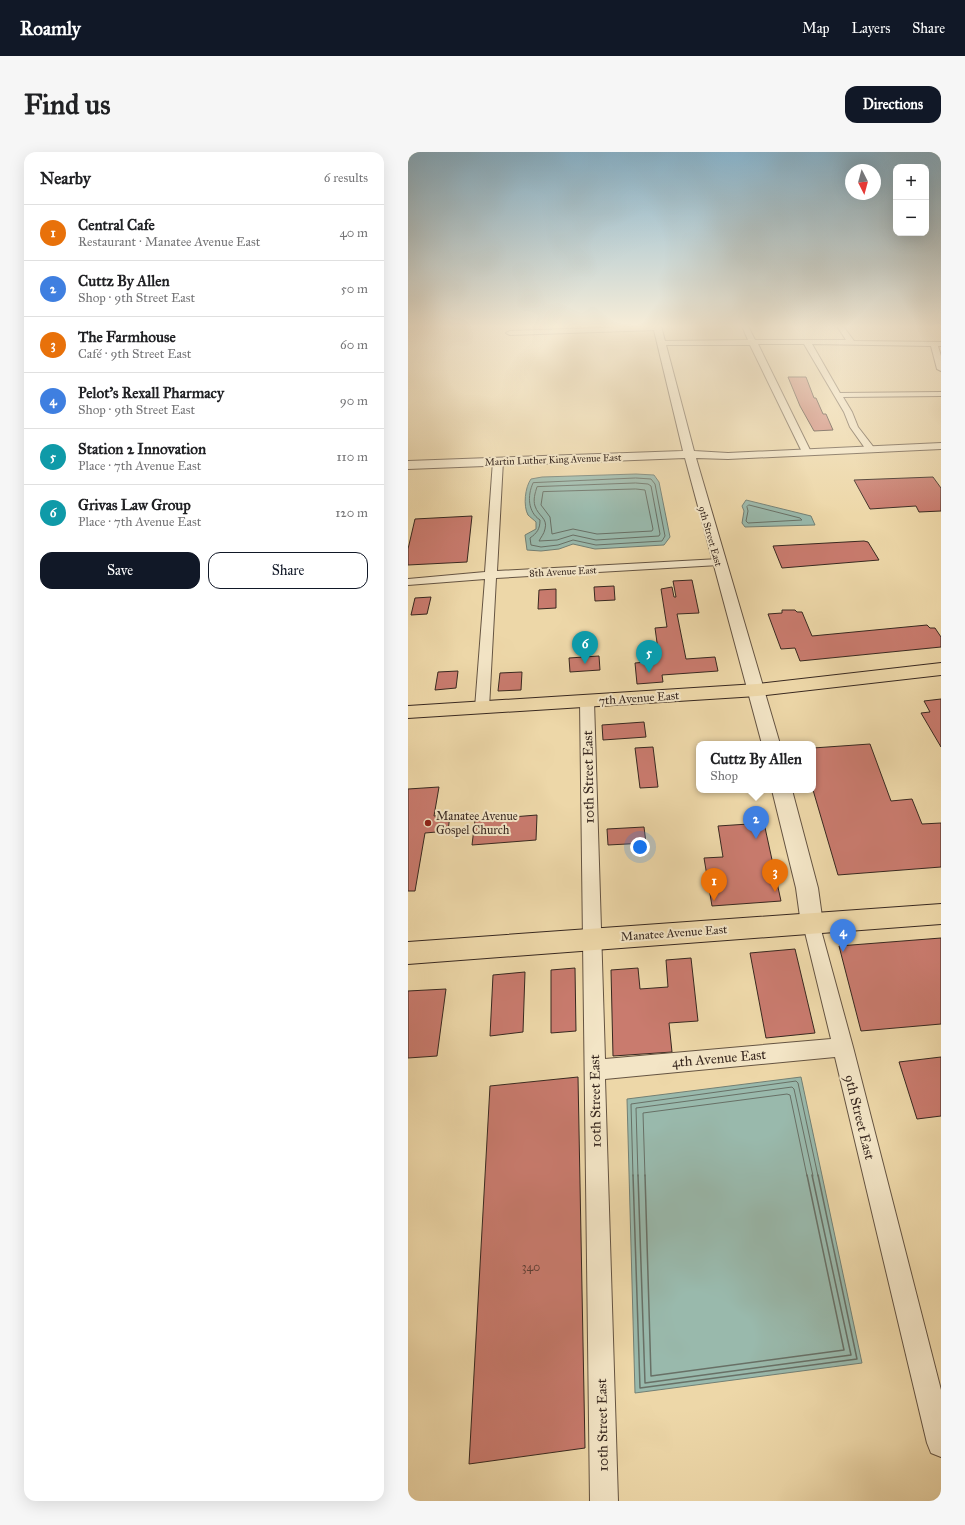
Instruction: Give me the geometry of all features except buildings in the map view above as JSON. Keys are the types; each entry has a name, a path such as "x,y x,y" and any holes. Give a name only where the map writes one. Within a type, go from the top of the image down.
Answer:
{"main road":[{"name":"7th Avenue East","path":"408,712 757,690 941,669"},
{"name":"Manatee Avenue East","path":"408,953 941,914"}],"street":[{"name":"9th Street East","path":"673,389 689,454 770,741"},
{"path":"775,389 804,448"},
{"path":"833,389 848,412 854,427 868,445"},
{"path":"837,395 941,394"},
{"name":"Martin Luther King Avenue East","path":"413,464 689,454 728,456 804,448 868,445 941,438"},
{"name":"Martin Luther King Avenue East","path":"868,445 941,446"},
{"path":"482,708 492,575 498,461"},
{"name":"8th Avenue East","path":"408,582 492,575 719,562"},
{"name":"10th Street East","path":"587,701 604,1501"},
{"name":"9th Street East","path":"783,793 807,888 812,924 941,1443"},
{"name":"4th Avenue East","path":"594,1070 843,1047"}],"water":[{"path":"636,474 654,475 659,482 670,537 664,545 595,549 573,544 559,549 541,551 527,550 525,535 536,529 536,522 528,515 525,502 526,492 531,479 542,477"},
{"path":"746,500 811,516 815,525 745,527 742,523 744,511 742,506"},
{"path":"801,1077 862,1363 635,1393 627,1099"}],"place":[{"name":"Grivas Law Group","path":"585,664"},
{"name":"Station 2 Innovation","path":"649,673"},
{"name":"Manatee Avenue Gospel Church","path":"428,823"},
{"name":"Cuttz By Allen","path":"756,839"},
{"name":"The Farmhouse","path":"775,892"},
{"name":"Central Cafe","path":"714,901"},
{"name":"Pelot's Rexall Pharmacy","path":"843,952"}]}
